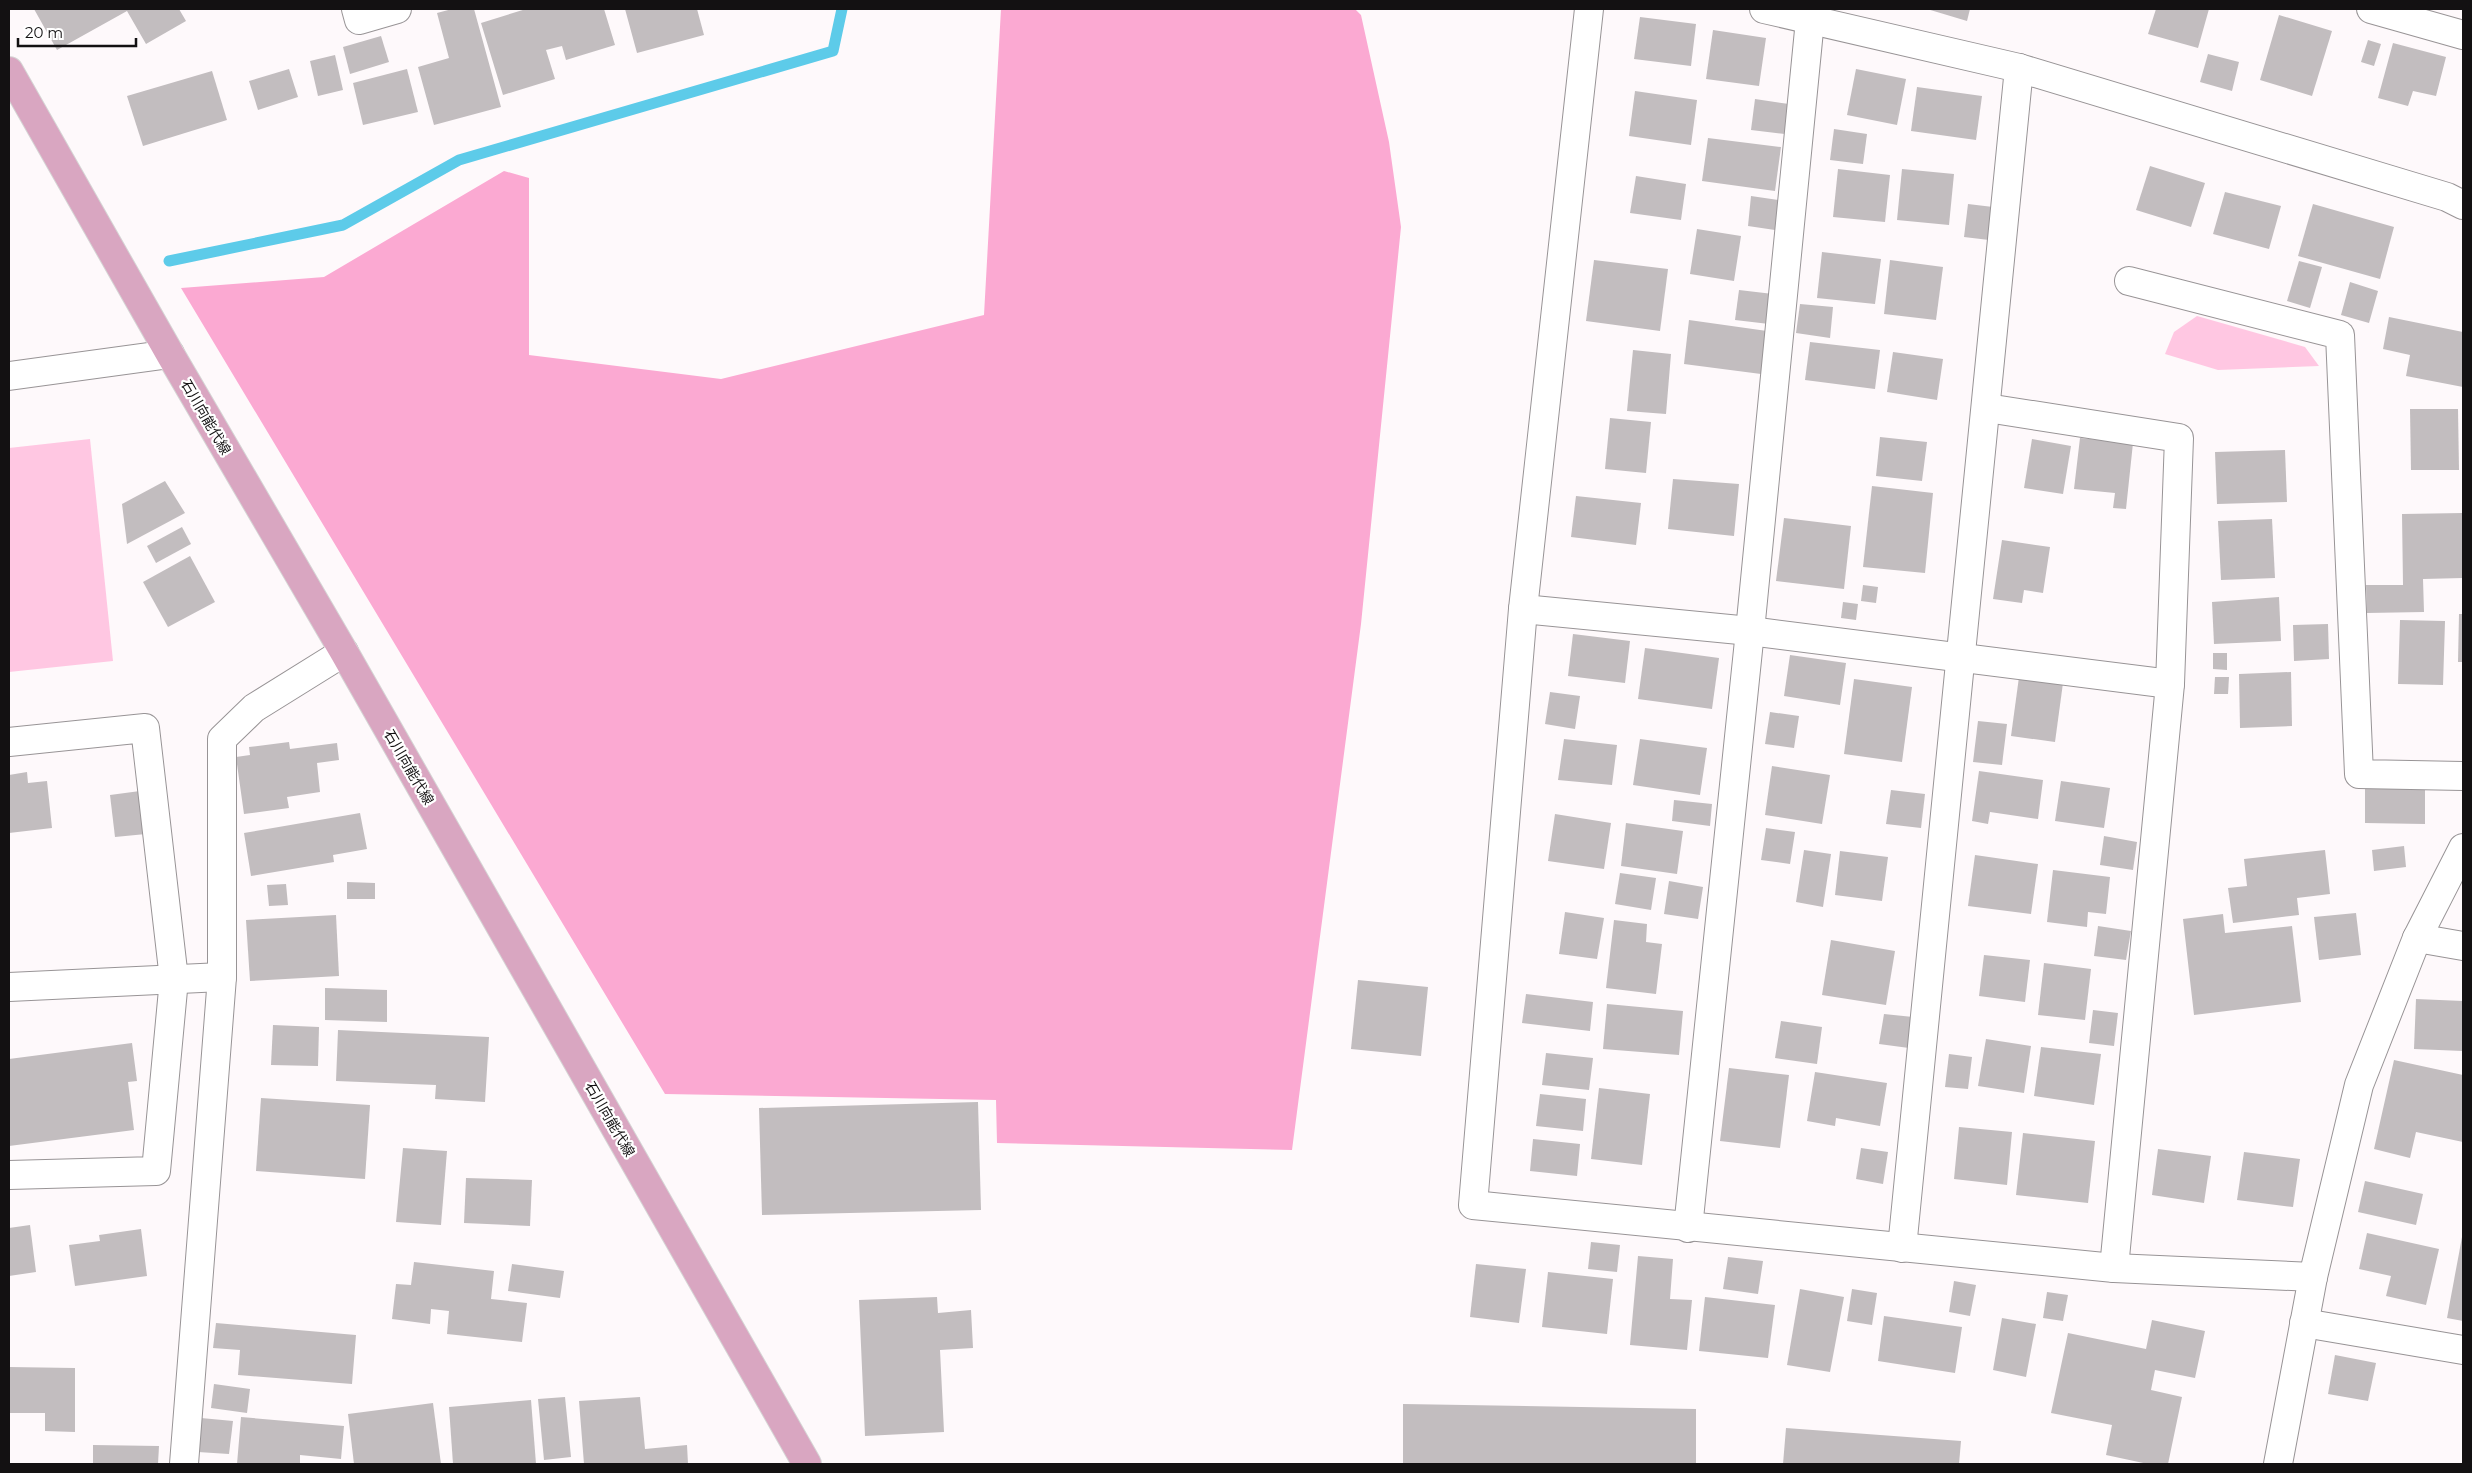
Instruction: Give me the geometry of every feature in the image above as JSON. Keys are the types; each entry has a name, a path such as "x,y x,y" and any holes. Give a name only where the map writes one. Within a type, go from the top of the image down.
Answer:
{"main road":[{"name":"石川向能代線","path":"9,71 170,354 344,652 807,1464"}],"street":[{"path":"356,9 359,20 397,9"},
{"path":"1589,9 1523,609 1473,1205 1688,1228 2114,1268 2313,1277"},
{"path":"1764,9 2019,68 2447,196 2463,205"},
{"path":"2370,9 2453,24"},
{"path":"1688,1228 1750,631 1810,20"},
{"path":"1902,1248 1960,659 1987,408 2019,68"},
{"path":"2129,281 2340,335 2359,774 2463,776"},
{"path":"9,376 170,354"},
{"path":"1987,408 2179,438 2170,684 2114,1268"},
{"path":"1523,609 1750,631 2170,684"},
{"path":"184,1464 222,977 222,739 254,708 344,652"},
{"path":"9,742 145,728 174,978 156,1171 9,1175"},
{"path":"2278,1464 2313,1277 2359,1085 2417,938 2463,848"},
{"path":"2417,938 2463,946"},
{"path":"9,987 222,977"},
{"path":"2304,1324 2463,1350"}],"shaded area":[{"path":"1001,9 1355,9 1361,15 1389,142 1401,227 1361,624 1292,1150 997,1143 996,1100 665,1094 181,288 324,277 504,171 529,178 529,355 721,379 984,315"},
{"path":"2197,316 2305,347 2319,366 2218,370 2165,354 2174,332"},
{"path":"90,439 113,661 9,672 9,448"}],"building":[{"path":"34,9 179,9 186,21 146,44 127,11 57,50"},
{"path":"452,9 474,9 501,107 434,125 418,67 449,58 437,13"},
{"path":"526,9 604,9 615,45 566,60 562,46 546,50 555,79 503,95 481,23"},
{"path":"625,9 697,9 704,35 637,53"},
{"path":"1927,9 1970,9 1967,21"},
{"path":"2156,9 2209,9 2198,48 2148,34"},
{"path":"2279,15 2332,31 2312,96 2260,80"},
{"path":"1640,17 1696,24 1691,66 1634,59"},
{"path":"1713,30 1766,38 1759,86 1706,79"},
{"path":"381,36 389,62 350,74 343,47"},
{"path":"2368,40 2381,44 2374,66 2361,62"},
{"path":"2393,43 2446,57 2436,96 2413,91 2408,106 2378,98"},
{"path":"2208,54 2239,62 2232,91 2200,82"},
{"path":"335,55 343,90 318,96 310,61"},
{"path":"289,69 298,97 258,110 249,81"},
{"path":"407,69 418,112 363,125 353,83"},
{"path":"1856,69 1906,79 1897,125 1847,115"},
{"path":"212,71 227,120 143,146 127,96"},
{"path":"1917,87 1982,96 1976,140 1911,131"},
{"path":"1635,91 1697,100 1691,145 1629,136"},
{"path":"1755,99 1789,104 1785,134 1751,130"},
{"path":"1834,129 1867,134 1863,164 1830,160"},
{"path":"1708,138 1781,147 1775,191 1702,181"},
{"path":"2150,166 2205,183 2191,227 2136,210"},
{"path":"1838,169 1890,175 1885,222 1833,217"},
{"path":"1902,169 1954,174 1949,225 1897,220"},
{"path":"1636,176 1686,184 1681,220 1630,213"},
{"path":"2225,192 2281,206 2269,249 2213,234"},
{"path":"1751,196 1785,201 1781,231 1748,226"},
{"path":"1968,204 1993,207 1989,240 1964,237"},
{"path":"2313,204 2394,227 2380,279 2298,256"},
{"path":"1697,229 1741,236 1734,281 1690,274"},
{"path":"1822,252 1881,259 1875,304 1817,298"},
{"path":"1594,260 1668,269 1660,331 1586,321"},
{"path":"1890,260 1943,267 1936,320 1884,314"},
{"path":"2299,261 2322,267 2310,308 2287,301"},
{"path":"2350,282 2378,291 2369,323 2341,315"},
{"path":"1739,290 1773,294 1769,324 1735,320"},
{"path":"1800,304 1833,307 1830,338 1796,333"},
{"path":"2389,317 2463,332 2463,387 2406,376 2410,355 2383,349"},
{"path":"1689,320 1767,331 1761,374 1684,364"},
{"path":"1810,342 1880,350 1875,389 1805,380"},
{"path":"1633,350 1671,354 1666,414 1627,411"},
{"path":"1893,352 1943,359 1937,400 1887,392"},
{"path":"2410,409 2458,409 2459,470 2411,470"},
{"path":"1610,418 1651,422 1646,473 1605,469"},
{"path":"1880,437 1927,442 1922,481 1876,476"},
{"path":"2080,438 2133,443 2126,509 2113,508 2115,493 2074,489"},
{"path":"2032,439 2071,446 2063,494 2024,488"},
{"path":"2285,450 2287,502 2217,504 2215,452"},
{"path":"1673,479 1739,484 1734,536 1668,529"},
{"path":"165,481 185,513 127,544 122,504"},
{"path":"1872,486 1933,493 1925,573 1863,567"},
{"path":"1576,496 1641,503 1636,545 1571,537"},
{"path":"2463,513 2463,578 2423,579 2424,612 2367,613 2366,585 2403,585 2402,514"},
{"path":"1784,518 1851,526 1844,589 1776,581"},
{"path":"2272,519 2275,578 2221,580 2218,521"},
{"path":"182,527 191,544 156,563 147,546"},
{"path":"2002,540 2050,547 2043,593 2024,590 2022,603 1993,599"},
{"path":"190,556 215,602 168,627 143,582"},
{"path":"1863,585 1878,587 1876,603 1861,601"},
{"path":"2279,597 2281,641 2214,644 2212,602"},
{"path":"1843,602 1858,604 1856,620 1841,618"},
{"path":"2459,614 2463,614 2463,662 2458,662"},
{"path":"2400,620 2445,621 2443,685 2398,684"},
{"path":"2328,624 2329,659 2294,661 2293,625"},
{"path":"1573,634 1630,641 1625,683 1568,676"},
{"path":"1645,648 1719,658 1712,709 1638,699"},
{"path":"2213,653 2227,653 2227,670 2213,669"},
{"path":"1790,655 1846,663 1840,705 1784,696"},
{"path":"2291,672 2292,726 2240,728 2239,674"},
{"path":"2019,677 2063,683 2055,742 2011,736"},
{"path":"2215,677 2229,677 2228,694 2214,694"},
{"path":"1854,679 1912,687 1902,762 1844,754"},
{"path":"1550,692 1580,696 1575,729 1545,724"},
{"path":"1770,712 1799,716 1794,748 1765,744"},
{"path":"1978,721 2007,724 2002,765 1973,762"},
{"path":"1564,739 1617,745 1612,785 1558,780"},
{"path":"1640,739 1707,748 1700,795 1633,785"},
{"path":"289,742 290,749 337,743 339,760 317,763 320,792 287,797 289,808 244,814 236,757 250,755 249,747"},
{"path":"1772,766 1830,775 1822,824 1765,815"},
{"path":"1979,771 2043,780 2038,819 1990,812 1988,824 1972,821"},
{"path":"27,772 28,783 47,781 52,828 9,833 9,775"},
{"path":"2061,781 2110,788 2104,828 2055,821"},
{"path":"2365,783 2425,784 2425,824 2365,823"},
{"path":"1891,790 1925,794 1921,828 1886,824"},
{"path":"140,791 146,834 115,837 110,795"},
{"path":"1674,800 1712,804 1710,826 1672,821"},
{"path":"360,813 367,849 333,855 334,862 251,876 244,833"},
{"path":"1555,814 1611,823 1604,869 1548,861"},
{"path":"1626,823 1683,831 1677,874 1621,866"},
{"path":"1766,828 1795,832 1790,864 1761,860"},
{"path":"2104,836 2137,842 2133,870 2100,865"},
{"path":"2404,846 2406,867 2374,871 2372,850"},
{"path":"1804,850 1831,854 1823,907 1796,902"},
{"path":"2325,850 2330,894 2297,898 2299,915 2233,923 2228,888 2247,886 2244,859"},
{"path":"1840,851 1888,857 1882,901 1835,895"},
{"path":"1975,855 2038,864 2031,914 1968,906"},
{"path":"2053,870 2110,877 2106,914 2088,912 2087,927 2047,922"},
{"path":"1620,873 1656,878 1651,910 1615,904"},
{"path":"1669,881 1703,887 1698,919 1664,914"},
{"path":"347,882 375,883 375,899 347,899"},
{"path":"286,884 288,905 269,906 267,885"},
{"path":"1565,912 1604,918 1597,959 1559,954"},
{"path":"2356,913 2361,955 2319,960 2314,917"},
{"path":"2223,914 2225,933 2292,926 2301,1002 2194,1015 2183,919"},
{"path":"336,915 339,976 250,981 246,920"},
{"path":"1614,920 1647,924 1646,942 1662,944 1656,994 1606,988"},
{"path":"2098,926 2131,931 2126,960 2094,956"},
{"path":"1831,940 1895,951 1886,1005 1822,995"},
{"path":"1984,955 2030,960 2025,1002 1979,996"},
{"path":"2044,963 2091,969 2085,1020 2038,1015"},
{"path":"1358,980 1428,987 1421,1056 1351,1049"},
{"path":"325,988 387,990 387,1022 325,1020"},
{"path":"1526,994 1593,1002 1590,1031 1522,1023"},
{"path":"2416,999 2463,1001 2463,1051 2414,1049"},
{"path":"1607,1004 1683,1011 1679,1055 1603,1049"},
{"path":"2093,1010 2118,1013 2114,1046 2089,1043"},
{"path":"1884,1014 1913,1017 1909,1048 1879,1044"},
{"path":"1781,1021 1822,1027 1817,1064 1775,1058"},
{"path":"273,1025 319,1027 318,1066 271,1065"},
{"path":"338,1030 489,1037 485,1102 435,1099 436,1085 336,1081"},
{"path":"1986,1039 2031,1046 2024,1093 1978,1086"},
{"path":"132,1043 137,1081 128,1082 134,1130 9,1146 9,1059"},
{"path":"2041,1047 2101,1054 2094,1105 2034,1096"},
{"path":"1546,1053 1593,1058 1589,1090 1542,1085"},
{"path":"1949,1054 1972,1057 1968,1089 1945,1087"},
{"path":"2394,1060 2463,1075 2463,1142 2416,1132 2410,1158 2374,1149"},
{"path":"1729,1068 1789,1075 1780,1148 1720,1141"},
{"path":"1815,1072 1887,1083 1880,1126 1836,1118 1835,1126 1807,1121"},
{"path":"1599,1088 1650,1094 1642,1165 1591,1159"},
{"path":"1540,1094 1586,1099 1583,1131 1536,1126"},
{"path":"261,1098 370,1105 365,1179 256,1171"},
{"path":"978,1102 981,1210 762,1215 759,1108"},
{"path":"1959,1127 2012,1132 2007,1185 1954,1179"},
{"path":"2023,1133 2095,1141 2088,1203 2016,1195"},
{"path":"1533,1139 1580,1144 1577,1176 1530,1171"},
{"path":"403,1148 447,1151 441,1225 396,1222"},
{"path":"1861,1148 1888,1152 1883,1184 1856,1179"},
{"path":"2158,1149 2211,1156 2204,1203 2152,1195"},
{"path":"2244,1152 2300,1159 2293,1207 2237,1200"},
{"path":"466,1178 532,1180 530,1226 464,1223"},
{"path":"2365,1181 2423,1194 2416,1225 2358,1212"},
{"path":"30,1225 36,1272 9,1276 9,1228"},
{"path":"141,1229 147,1276 75,1286 69,1245 100,1241 99,1235"},
{"path":"2367,1233 2439,1249 2426,1305 2386,1296 2391,1276 2359,1269"},
{"path":"2463,1237 2463,1321 2447,1318"},
{"path":"1591,1242 1620,1245 1617,1272 1588,1269"},
{"path":"1638,1256 1673,1259 1670,1299 1692,1300 1687,1350 1630,1345"},
{"path":"1728,1257 1763,1261 1758,1294 1723,1289"},
{"path":"414,1262 494,1271 491,1299 527,1303 522,1342 447,1334 449,1311 431,1309 430,1324 392,1319 396,1284 411,1285"},
{"path":"512,1264 564,1271 560,1298 508,1291"},
{"path":"1476,1264 1526,1269 1519,1323 1470,1317"},
{"path":"1548,1272 1613,1279 1607,1334 1542,1327"},
{"path":"1954,1281 1976,1285 1970,1316 1949,1312"},
{"path":"1800,1289 1844,1297 1830,1372 1787,1365"},
{"path":"1852,1289 1877,1293 1872,1325 1847,1321"},
{"path":"2047,1292 2068,1295 2063,1321 2043,1318"},
{"path":"937,1297 938,1313 971,1310 973,1348 940,1350 944,1432 865,1436 859,1300"},
{"path":"1705,1297 1775,1305 1768,1358 1699,1351"},
{"path":"1884,1316 1962,1327 1955,1373 1878,1361"},
{"path":"2002,1318 2036,1324 2026,1377 1993,1370"},
{"path":"2152,1320 2205,1331 2195,1378 2155,1370 2151,1390 2182,1397 2168,1464 2148,1464 2106,1455 2112,1425 2051,1413 2068,1333 2146,1349"},
{"path":"216,1323 356,1335 352,1384 238,1375 240,1350 213,1348"},
{"path":"2335,1355 2376,1363 2368,1401 2328,1394"},
{"path":"9,1367 75,1368 75,1432 45,1431 45,1413 9,1413"},
{"path":"214,1384 250,1389 247,1413 211,1408"},
{"path":"565,1397 571,1457 544,1460 538,1399"},
{"path":"640,1397 645,1449 687,1445 688,1464 584,1464 579,1401"},
{"path":"531,1400 536,1464 453,1464 449,1407"},
{"path":"433,1403 441,1464 354,1464 348,1414"},
{"path":"1403,1404 1696,1409 1696,1464 1403,1464"},
{"path":"241,1417 344,1426 341,1459 300,1455 300,1464 237,1464"},
{"path":"201,1418 233,1421 229,1454 198,1452"},
{"path":"1786,1428 1961,1441 1959,1464 1783,1464"},
{"path":"93,1445 159,1446 158,1464 93,1464"}],"waterway":[{"path":"169,261 343,225 459,160 833,51 842,9"}]}
